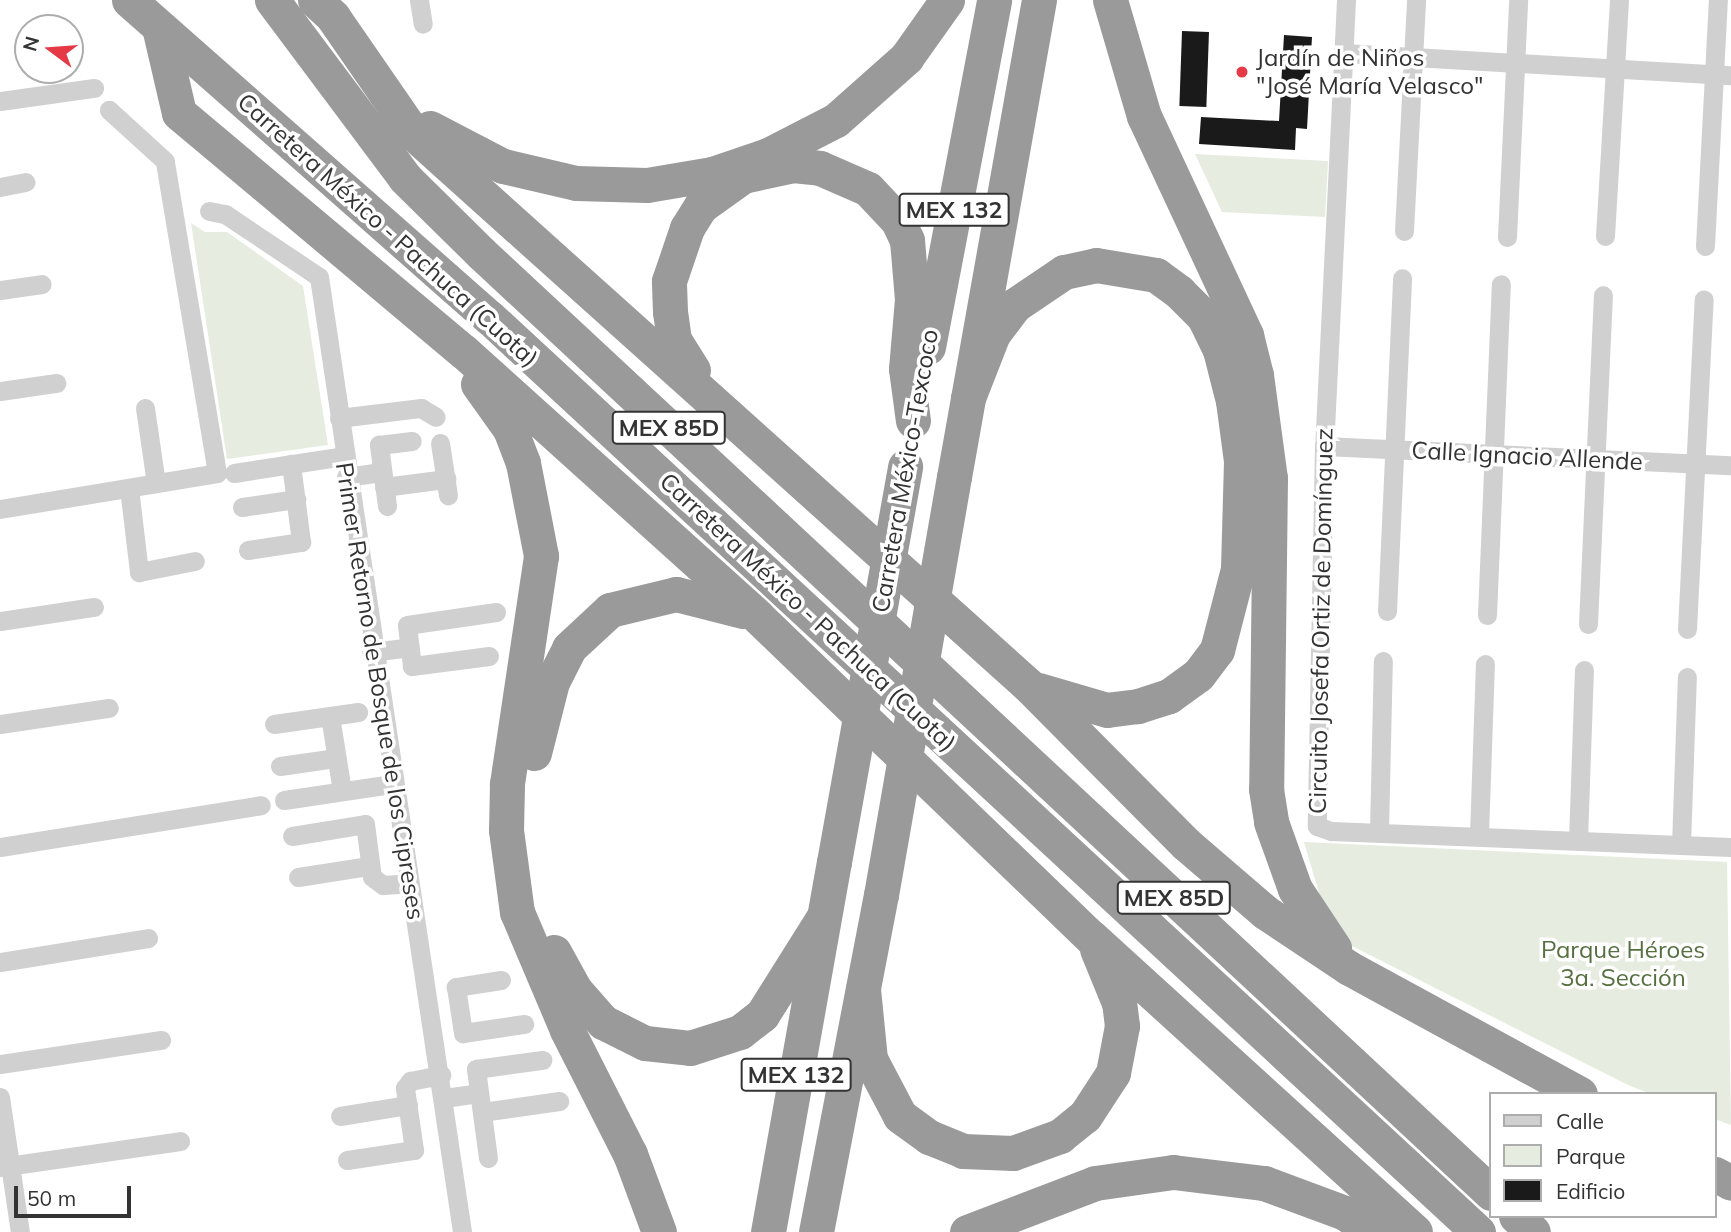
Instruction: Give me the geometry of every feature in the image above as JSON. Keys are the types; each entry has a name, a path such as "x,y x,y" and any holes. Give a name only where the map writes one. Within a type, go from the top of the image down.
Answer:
{"highway":[{"name":"Carretera México - Pachuca (Cuota)","path":"129,0 490,318 1478,1232"},
{"name":"Carretera México - Pachuca (Cuota)","path":"272,0 405,178 481,253 1490,1192"},
{"path":"315,0 393,102 413,133 706,391 1028,685 1186,844 1265,912 1349,968 1576,1092"},
{"path":"393,102 451,142 503,166 576,183 648,185 712,174 768,155 836,120 906,58 947,0"},
{"name":"Carretera México-Texcoco","path":"768,1232 905,467 994,0"},
{"name":"Carretera México-Texcoco","path":"816,1232 881,895 1039,0"},
{"path":"1110,0 1144,116 1246,335 1270,478 1265,749 1271,822 1295,889 1349,968"},
{"path":"159,27 179,113 418,315 757,616 1091,937 1415,1232"},
{"path":"706,391 674,340 670,312 669,281 687,228 701,206 743,176 779,167 820,168 868,189 892,213 907,240 912,299 906,369 914,421"},
{"path":"968,398 993,334 1015,304 1064,272 1096,265 1156,275 1180,292 1209,328 1233,401 1241,461 1238,569 1217,650 1198,676 1169,696 1138,706 1107,710 1077,705 1028,685"},
{"path":"418,315 490,398 510,429 533,501 541,556 507,784 510,873 528,945 630,1154 659,1232"},
{"path":"757,616 702,597 653,596 610,610 569,648 552,682 528,780 531,876 558,961 587,1006 625,1035 668,1048 716,1042 762,1015 823,918"},
{"path":"863,989 870,1059 900,1116 955,1148 1013,1153 1068,1129 1102,1094 1113,1073 1122,1026 1119,1003 1091,937"},
{"path":"967,1232 1095,1183 1173,1172 1264,1183 1345,1213 1372,1232"},
{"path":"1518,1218 1533,1232"}],"street":[{"path":"419,0 423,24"},
{"name":"Circuito Josefa Ortiz de Domínguez","path":"1346,0 1324,446 1313,808 1317,826 1731,847"},
{"path":"1404,231 1416,0"},
{"path":"1507,237 1518,0"},
{"path":"1605,236 1619,0"},
{"path":"1705,246 1723,75 1718,0"},
{"path":"1344,53 1723,75"},
{"path":"0,101 94,88"},
{"path":"109,110 165,161 226,472"},
{"path":"0,187 26,183"},
{"name":"Primer Retorno de Bosque de los Cipreses","path":"209,212 225,214 319,277 371,652 391,784 432,1012 462,1232"},
{"path":"1387,611 1392,449 1402,278"},
{"path":"0,290 42,284"},
{"path":"1486,615 1501,284"},
{"path":"1588,624 1602,295"},
{"path":"1687,629 1704,299"},
{"path":"0,391 56,383"},
{"path":"145,408 156,483"},
{"path":"339,418 421,408 436,417"},
{"path":"384,488 379,445 412,441"},
{"path":"346,477 384,488 447,487 440,443"},
{"name":"Calle Ignacio Allende","path":"1324,446 1731,465"},
{"path":"0,509 226,472 344,456"},
{"path":"248,550 301,542 291,464"},
{"path":"129,488 139,572 195,561"},
{"path":"242,507 296,499"},
{"path":"0,621 94,607"},
{"path":"489,656 412,666 407,625 496,612"},
{"path":"371,652 410,647"},
{"path":"1379,831 1383,661"},
{"path":"1479,834 1485,664"},
{"path":"1578,840 1584,670"},
{"path":"1681,845 1687,677"},
{"path":"0,724 110,709"},
{"path":"274,724 358,712"},
{"path":"330,716 342,791"},
{"path":"280,766 337,758"},
{"path":"284,800 391,784"},
{"path":"0,847 261,806"},
{"path":"292,836 365,824 369,866 377,883 409,883"},
{"path":"298,877 369,866"},
{"path":"0,962 148,939"},
{"path":"501,980 456,987 463,1033 524,1024"},
{"path":"432,1012 458,1010"},
{"path":"0,1064 160,1040"},
{"path":"488,1158 476,1069 542,1060"},
{"path":"347,1160 414,1150 408,1105 410,1082 441,1075"},
{"path":"0,1097 5,1167 20,1232"},
{"path":"444,1098 480,1103 559,1101"},
{"path":"340,1116 408,1105"},
{"path":"5,1167 180,1141"}],"green space":[{"path":"1195,154 1328,161 1325,217 1222,212"},
{"path":"191,223 205,232 227,232 303,286 328,445 227,459"},
{"name":"Parque Héroes 3a. Sección","path":"1304,842 1727,862 1731,1125 1717,1120 1717,1092 1646,1092 1628,1085 1350,945 1321,900"}],"building":[{"path":"1182,31 1209,32 1206,107 1179,106"},
{"path":"1284,35 1312,37 1307,129 1296,128 1295,150 1199,144 1201,117 1279,121"}],"place":[{"name":"Jardín de Niños \"José María Velasco\"","path":"1242,72"}]}
